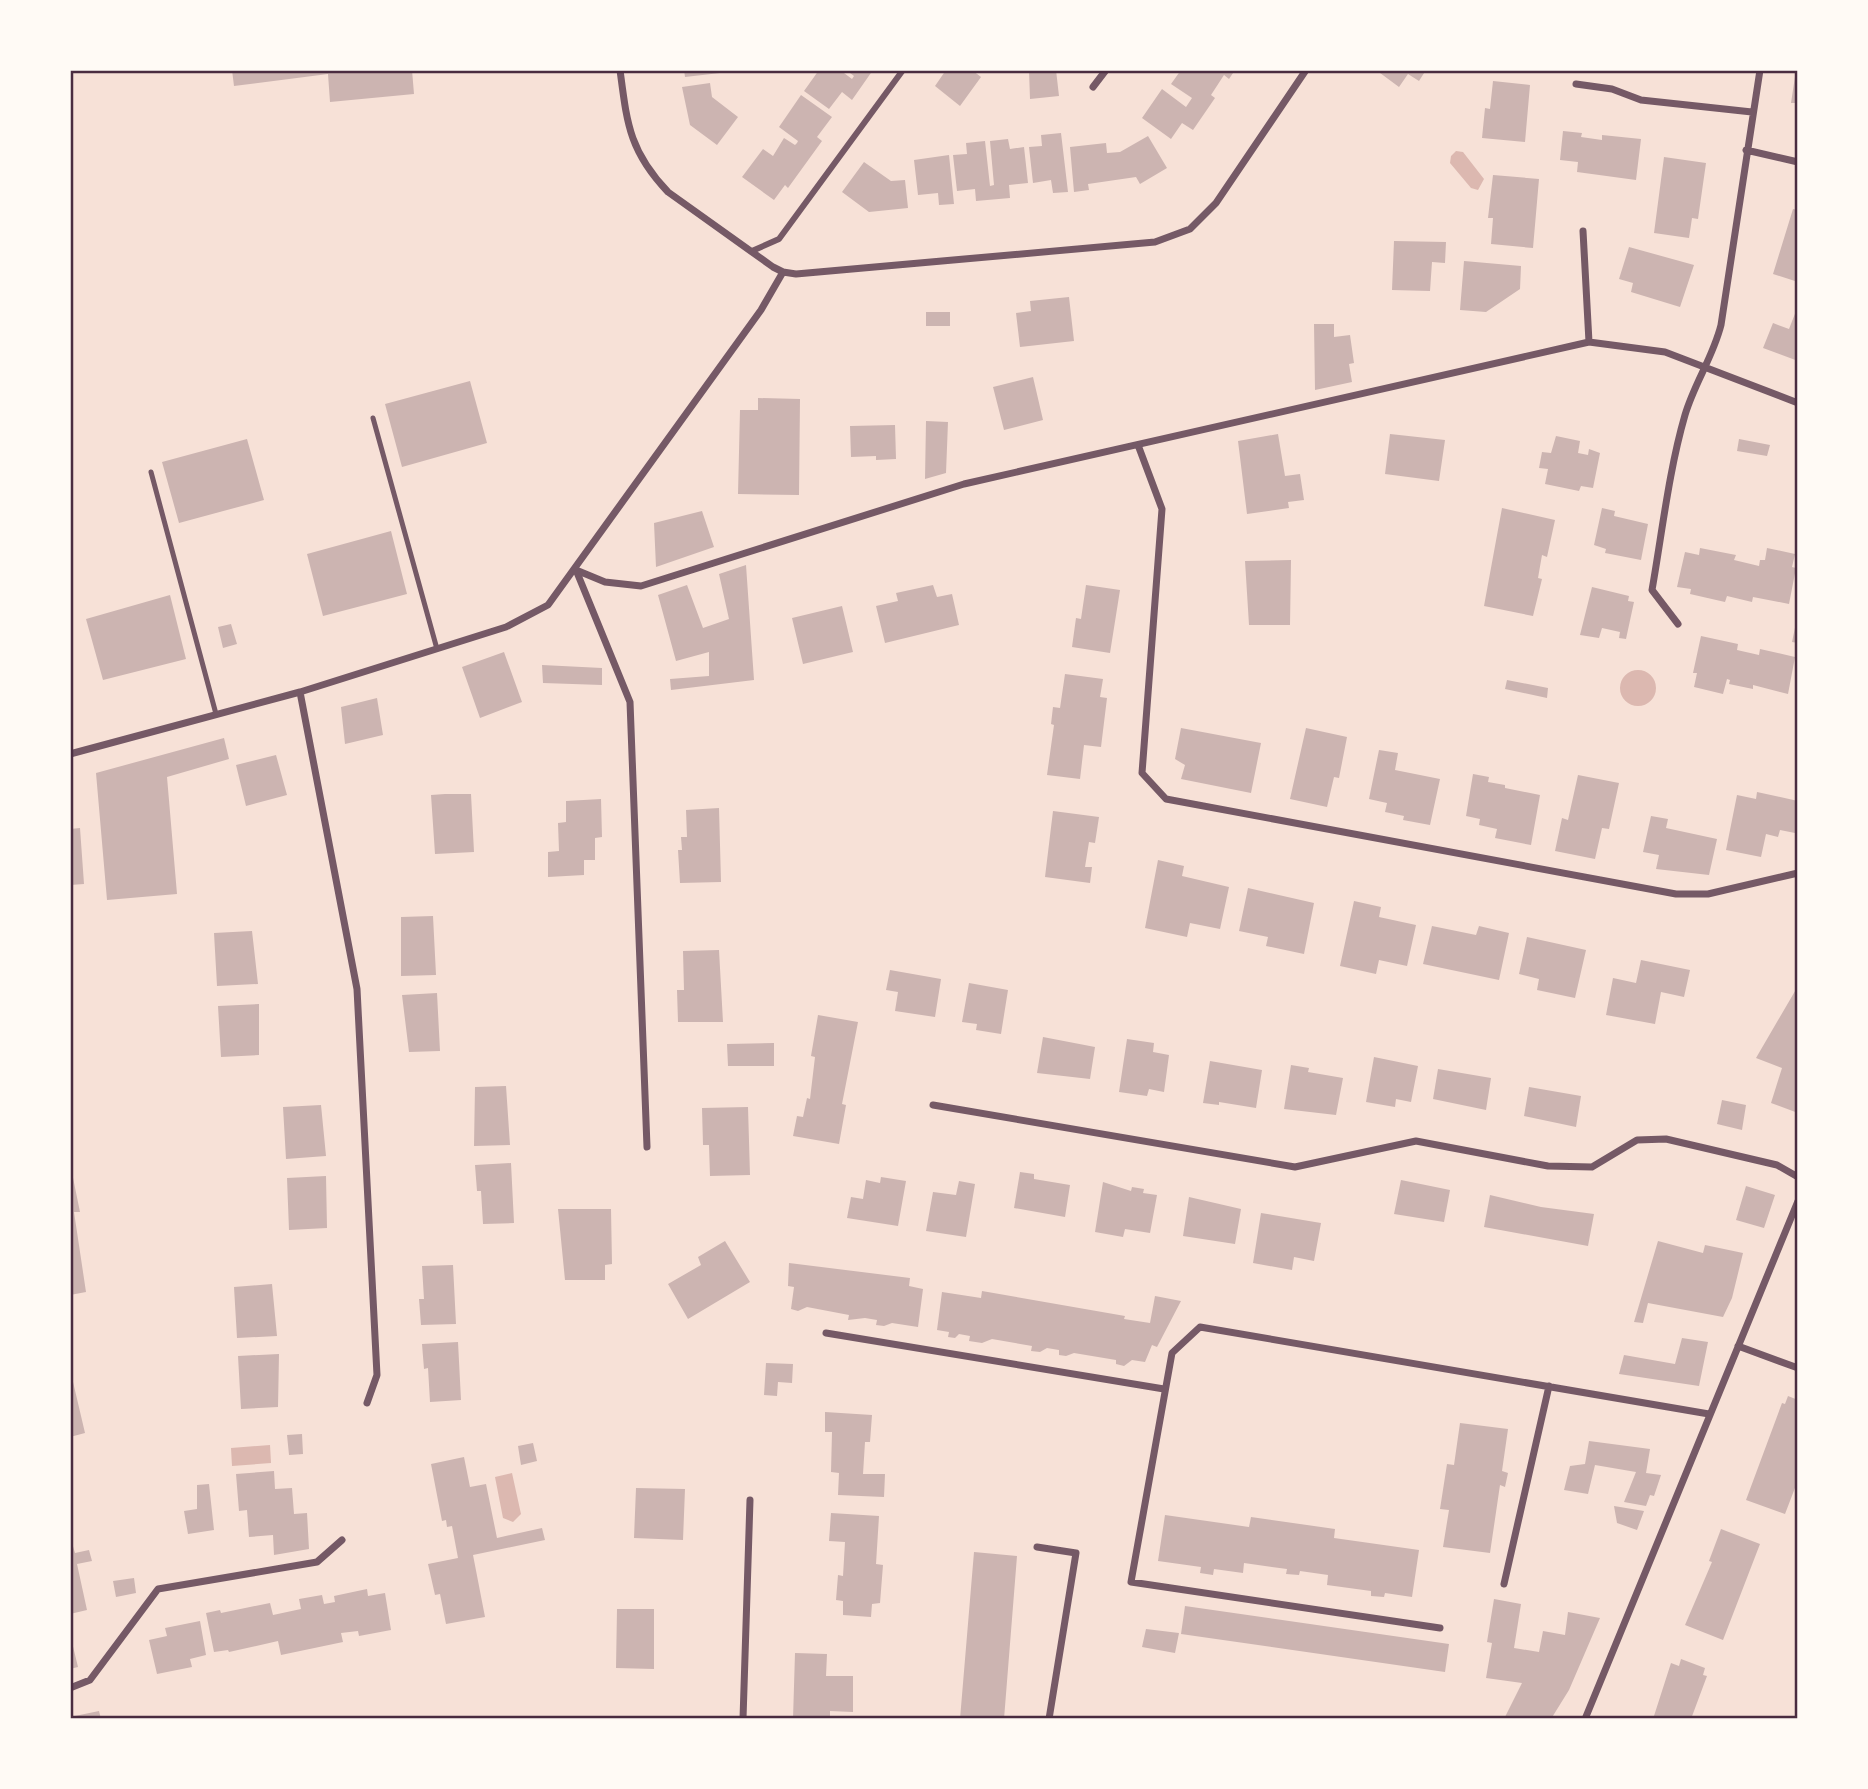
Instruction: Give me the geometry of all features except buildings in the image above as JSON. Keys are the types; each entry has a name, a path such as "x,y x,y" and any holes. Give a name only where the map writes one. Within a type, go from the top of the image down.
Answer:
{"street":[{"path":"620,70 628,131 645,164 668,191 783,272 1155,242 1190,229 1216,203 1306,70"},
{"path":"752,251 779,239 903,70"},
{"path":"1093,87 1106,70"},
{"path":"1678,624 1652,590 1685,415 1703,367 1715,347 1721,325 1760,70"},
{"path":"1576,83 1612,89 1641,100 1752,112"},
{"path":"1746,150 1798,162"},
{"path":"1583,231 1589,342"},
{"path":"70,754 300,692 506,627 548,605 576,570 761,310 783,272"},
{"path":"576,570 605,582 641,586 964,484 1589,342 1665,352 1798,403"},
{"path":"1138,445 1163,509 1142,773 1166,799 1676,894 1708,894 1798,873"},
{"path":"576,570 630,702 647,1147"},
{"path":"300,692 357,989 377,1375 367,1403"},
{"path":"933,1105 1295,1167 1416,1141 1548,1166 1592,1167 1637,1140 1666,1139 1777,1165 1798,1177"},
{"path":"1585,1719 1798,1201"},
{"path":"1440,1628 1131,1581 1172,1353 1200,1327 1709,1414"},
{"path":"826,1333 1164,1389"},
{"path":"1738,1346 1798,1368"},
{"path":"1504,1584 1549,1386"},
{"path":"743,1719 750,1500"},
{"path":"70,1688 90,1680 159,1589 317,1562 342,1540"},
{"path":"1037,1547 1076,1553 1049,1719"}],"lane":[{"path":"373,418 437,649"},
{"path":"151,472 216,714"}],"shaded area":[{"path":"1456,151 1463,152 1484,179 1478,190 1471,188 1450,163 1451,156"},
{"path":"1638,670 1651,675 1656,688 1651,701 1638,706 1625,701 1620,688 1625,675"},
{"path":"270,1445 271,1463 232,1466 231,1448"},
{"path":"512,1473 521,1514 513,1522 503,1518 495,1477"}]}
